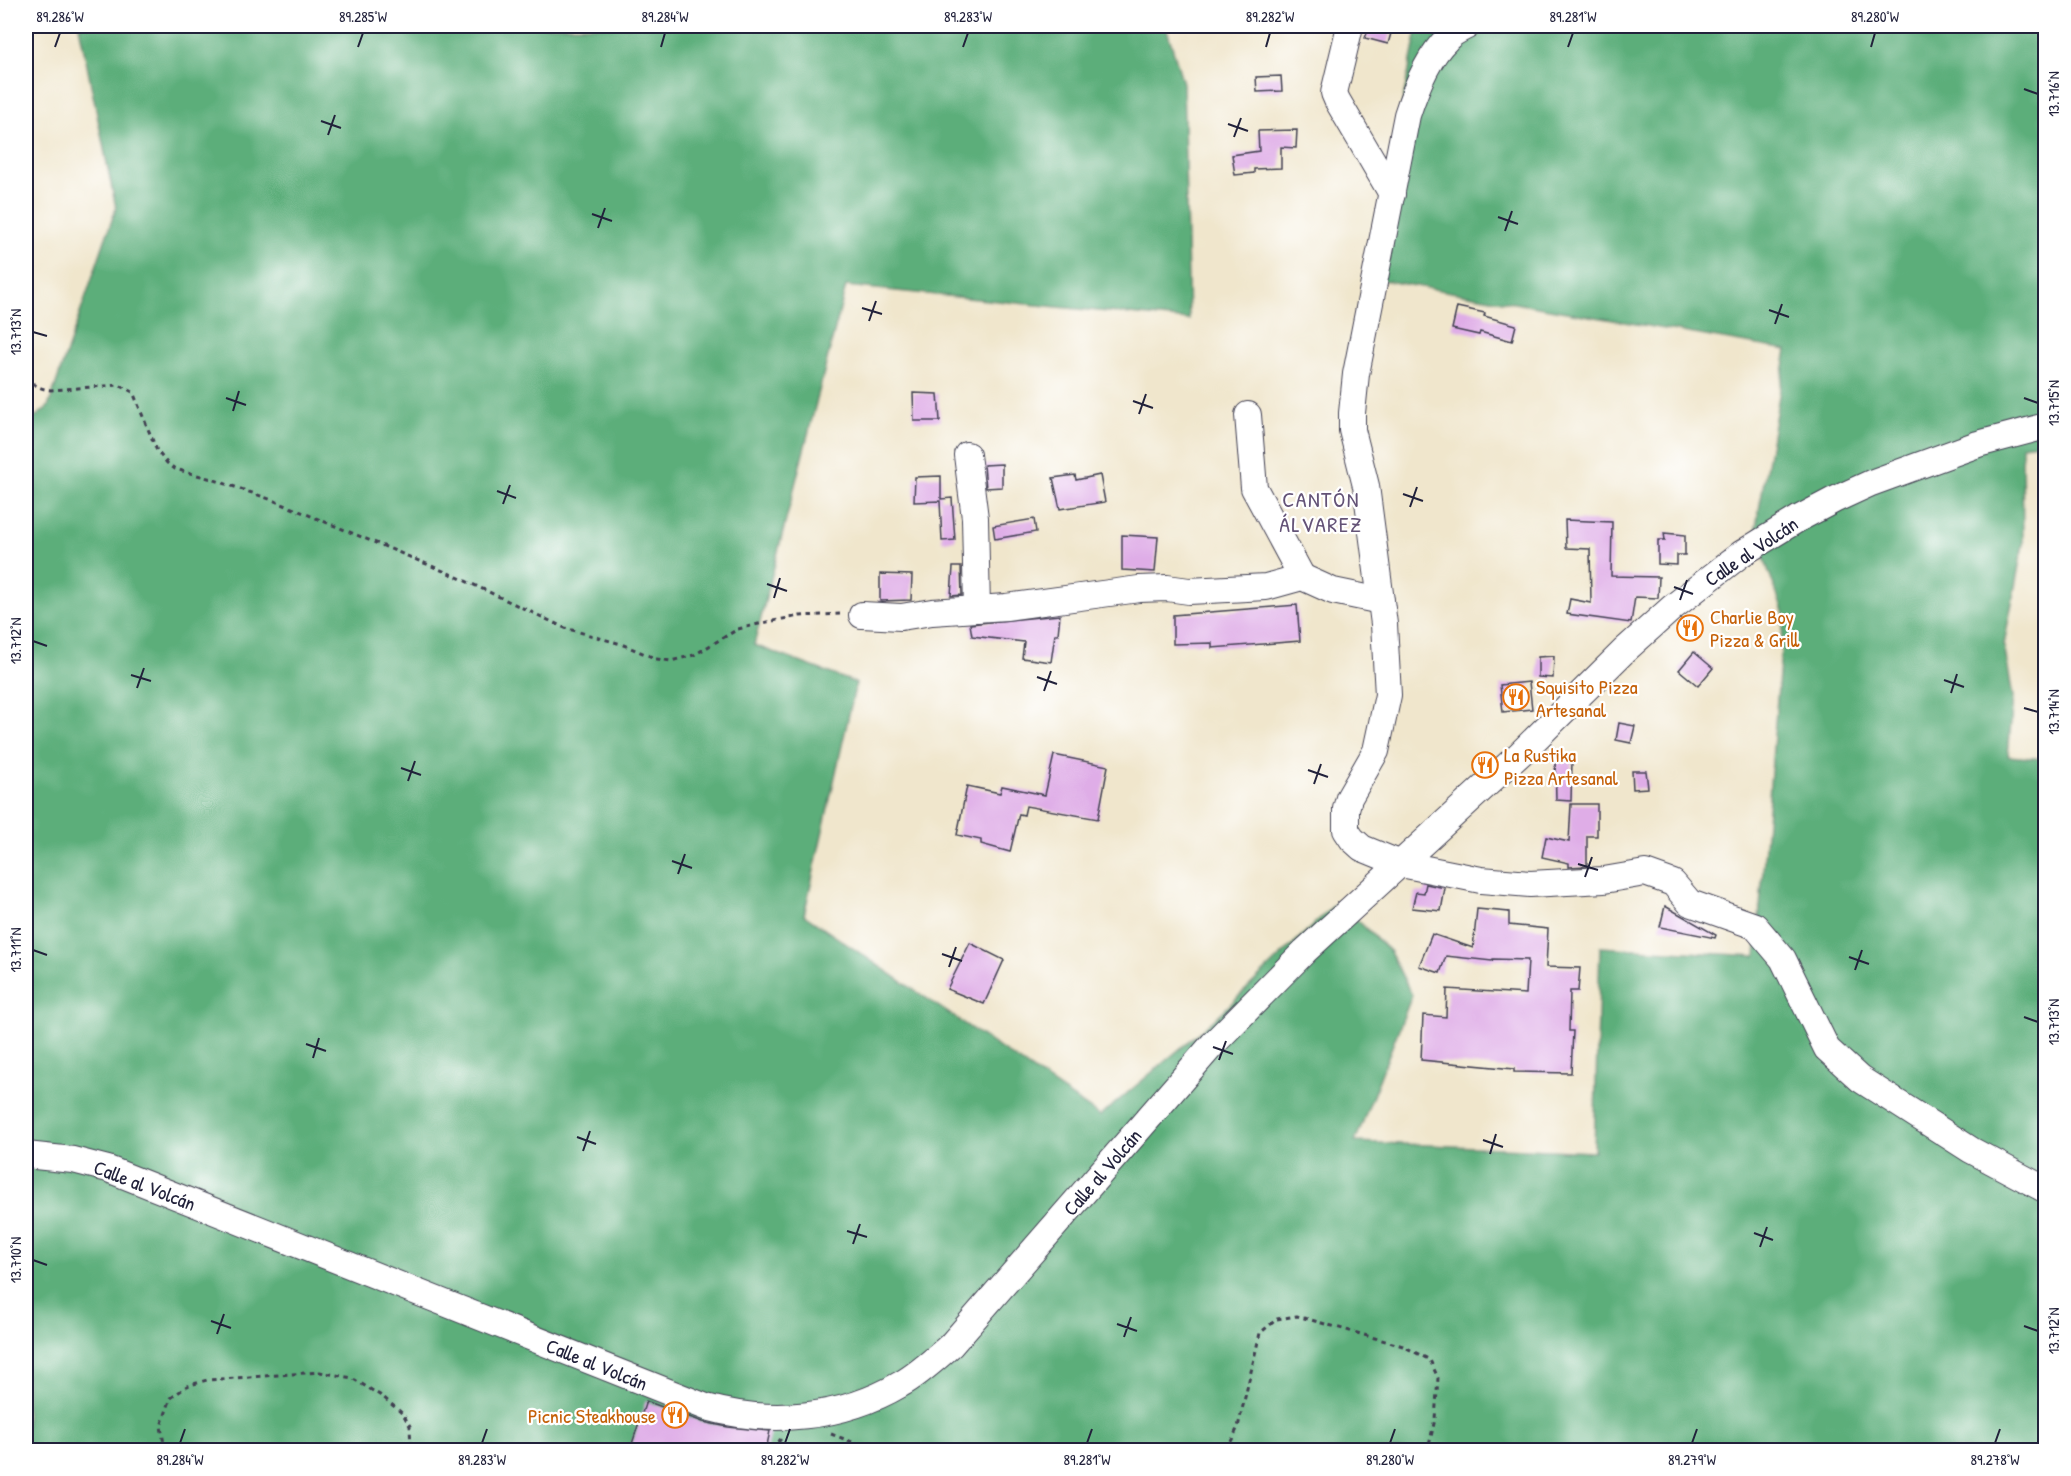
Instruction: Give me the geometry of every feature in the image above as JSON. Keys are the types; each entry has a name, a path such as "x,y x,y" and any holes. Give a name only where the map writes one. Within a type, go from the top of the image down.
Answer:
{"street":[{"path":"1350,26 1334,93 1392,194"},
{"path":"1467,26 1447,38 1431,60 1412,99 1356,374 1352,430 1366,486 1381,601 1388,695 1376,751 1349,798 1346,809 1346,830 1362,848 1401,864 1481,880 1530,885 1604,880 1645,873 1673,884 1690,903 1755,926 1783,959 1827,1049 1860,1079 1971,1150 2046,1190"},
{"path":"1248,415 1254,488 1302,577 1340,593 1381,601"},
{"name":"Calle al Volcán","path":"26,1155 73,1160 108,1169 706,1407 728,1413 767,1418 794,1418 821,1413 883,1394 918,1372 951,1345 1213,1044 1305,951 1588,692 1673,607 1742,554 1798,519 1834,500 1908,469 1978,444 2046,426"},
{"path":"967,455 975,518 977,609"},
{"path":"862,615 901,618 932,612 1054,602 1138,589 1167,588 1189,591 1266,588 1302,577"}],"path":[{"path":"26,377 33,385 51,390 119,385 127,387 133,392 157,451 175,469 275,501 453,575 565,628 621,644 657,659 671,661 694,655 738,629 767,622 800,616 862,615"},
{"path":"1227,1450 1238,1426 1260,1333 1276,1319 1296,1316 1403,1346 1430,1360 1438,1378 1436,1419 1428,1450"},
{"path":"165,1450 161,1426 164,1416 171,1398 187,1386 207,1380 320,1372 352,1378 383,1397 403,1414 410,1426 411,1450"},
{"path":"825,1431 843,1440 871,1449 893,1446 928,1450"},
{"path":"1076,1450 1108,1444 1122,1450"}],"green space":[{"path":"79,26 1166,26 1183,83 1189,320 846,286 754,645 856,683 804,915 1100,1116 1214,1020 1338,901 1390,952 1412,995 1355,1142 1594,1152 1600,947 1756,956 1784,614 1755,533 1787,350 1375,279 1392,153 1418,26 2045,26 2045,442 2022,445 2023,544 2004,645 2013,697 2008,756 2044,759 2045,755 2045,1450 26,1450 26,424 48,407 116,208"}],"building":[{"path":"1370,26 1393,26 1388,44 1365,38"},
{"path":"1281,76 1282,91 1257,92 1256,77"},
{"path":"1297,130 1296,148 1281,147 1281,168 1254,169 1254,173 1235,175 1232,155 1259,151 1258,131"},
{"path":"1457,307 1485,313 1484,316 1516,325 1512,341 1480,332 1479,335 1452,329"},
{"path":"913,393 938,394 940,421 914,421"},
{"path":"1002,464 1002,487 986,488 984,465"},
{"path":"1075,475 1076,480 1100,475 1105,502 1060,509 1053,478"},
{"path":"941,476 941,499 952,498 955,540 942,541 940,501 914,502 915,477"},
{"path":"1034,519 1036,532 995,539 993,526"},
{"path":"1565,520 1612,522 1611,576 1659,577 1658,598 1635,597 1631,623 1567,614 1570,599 1591,603 1590,549 1566,548"},
{"path":"1664,533 1685,535 1685,555 1677,555 1677,565 1658,564 1658,540 1665,540"},
{"path":"1122,535 1158,537 1155,572 1122,570"},
{"path":"953,567 961,567 962,595 951,596"},
{"path":"880,574 912,575 911,600 880,601"},
{"path":"1297,605 1300,641 1212,648 1212,643 1173,644 1173,615"},
{"path":"1060,615 1051,662 1022,658 1024,642 972,636 970,624"},
{"path":"1694,652 1713,668 1698,686 1679,670"},
{"path":"1554,656 1553,678 1538,677 1538,657"},
{"name":"Squisito Pizza Artesanal","path":"1529,682 1532,709 1503,712 1500,685"},
{"path":"1619,723 1635,726 1631,743 1616,740"},
{"path":"1054,755 1108,766 1098,819 1026,806 1024,815 1019,814 1010,852 981,844 981,840 957,835 967,786 1000,793 1002,786 1045,795"},
{"path":"1555,759 1572,759 1571,801 1556,800"},
{"path":"1632,771 1646,771 1648,788 1633,789"},
{"path":"1571,804 1597,804 1597,836 1587,836 1587,866 1569,867 1569,863 1542,857 1546,837 1569,842"},
{"path":"1426,884 1445,888 1441,911 1412,908 1416,892 1424,893"},
{"path":"1665,906 1716,935 1715,938 1660,927"},
{"path":"1477,909 1509,912 1509,925 1548,929 1546,967 1580,968 1578,991 1570,991 1569,1031 1573,1031 1571,1073 1514,1072 1514,1069 1421,1060 1423,1015 1446,1017 1447,989 1526,994 1528,960 1493,959 1492,961 1446,956 1440,973 1419,966 1432,934 1473,948"},
{"path":"970,943 1004,960 984,1004 947,989"},
{"name":"Picnic Steakhouse","path":"646,1401 703,1422 770,1431 766,1450 630,1450"}],"place":[{"name":"Charlie Boy Pizza & Grill","path":"1690,628"},
{"name":"Squisito Pizza Artesanal","path":"1516,697"},
{"name":"La Rustika Pizza Artesanal","path":"1485,765"},
{"name":"Picnic Steakhouse","path":"675,1415"}],"district":[{"name":"CANTÓN ÁLVAREZ","path":"1321,512"}]}
